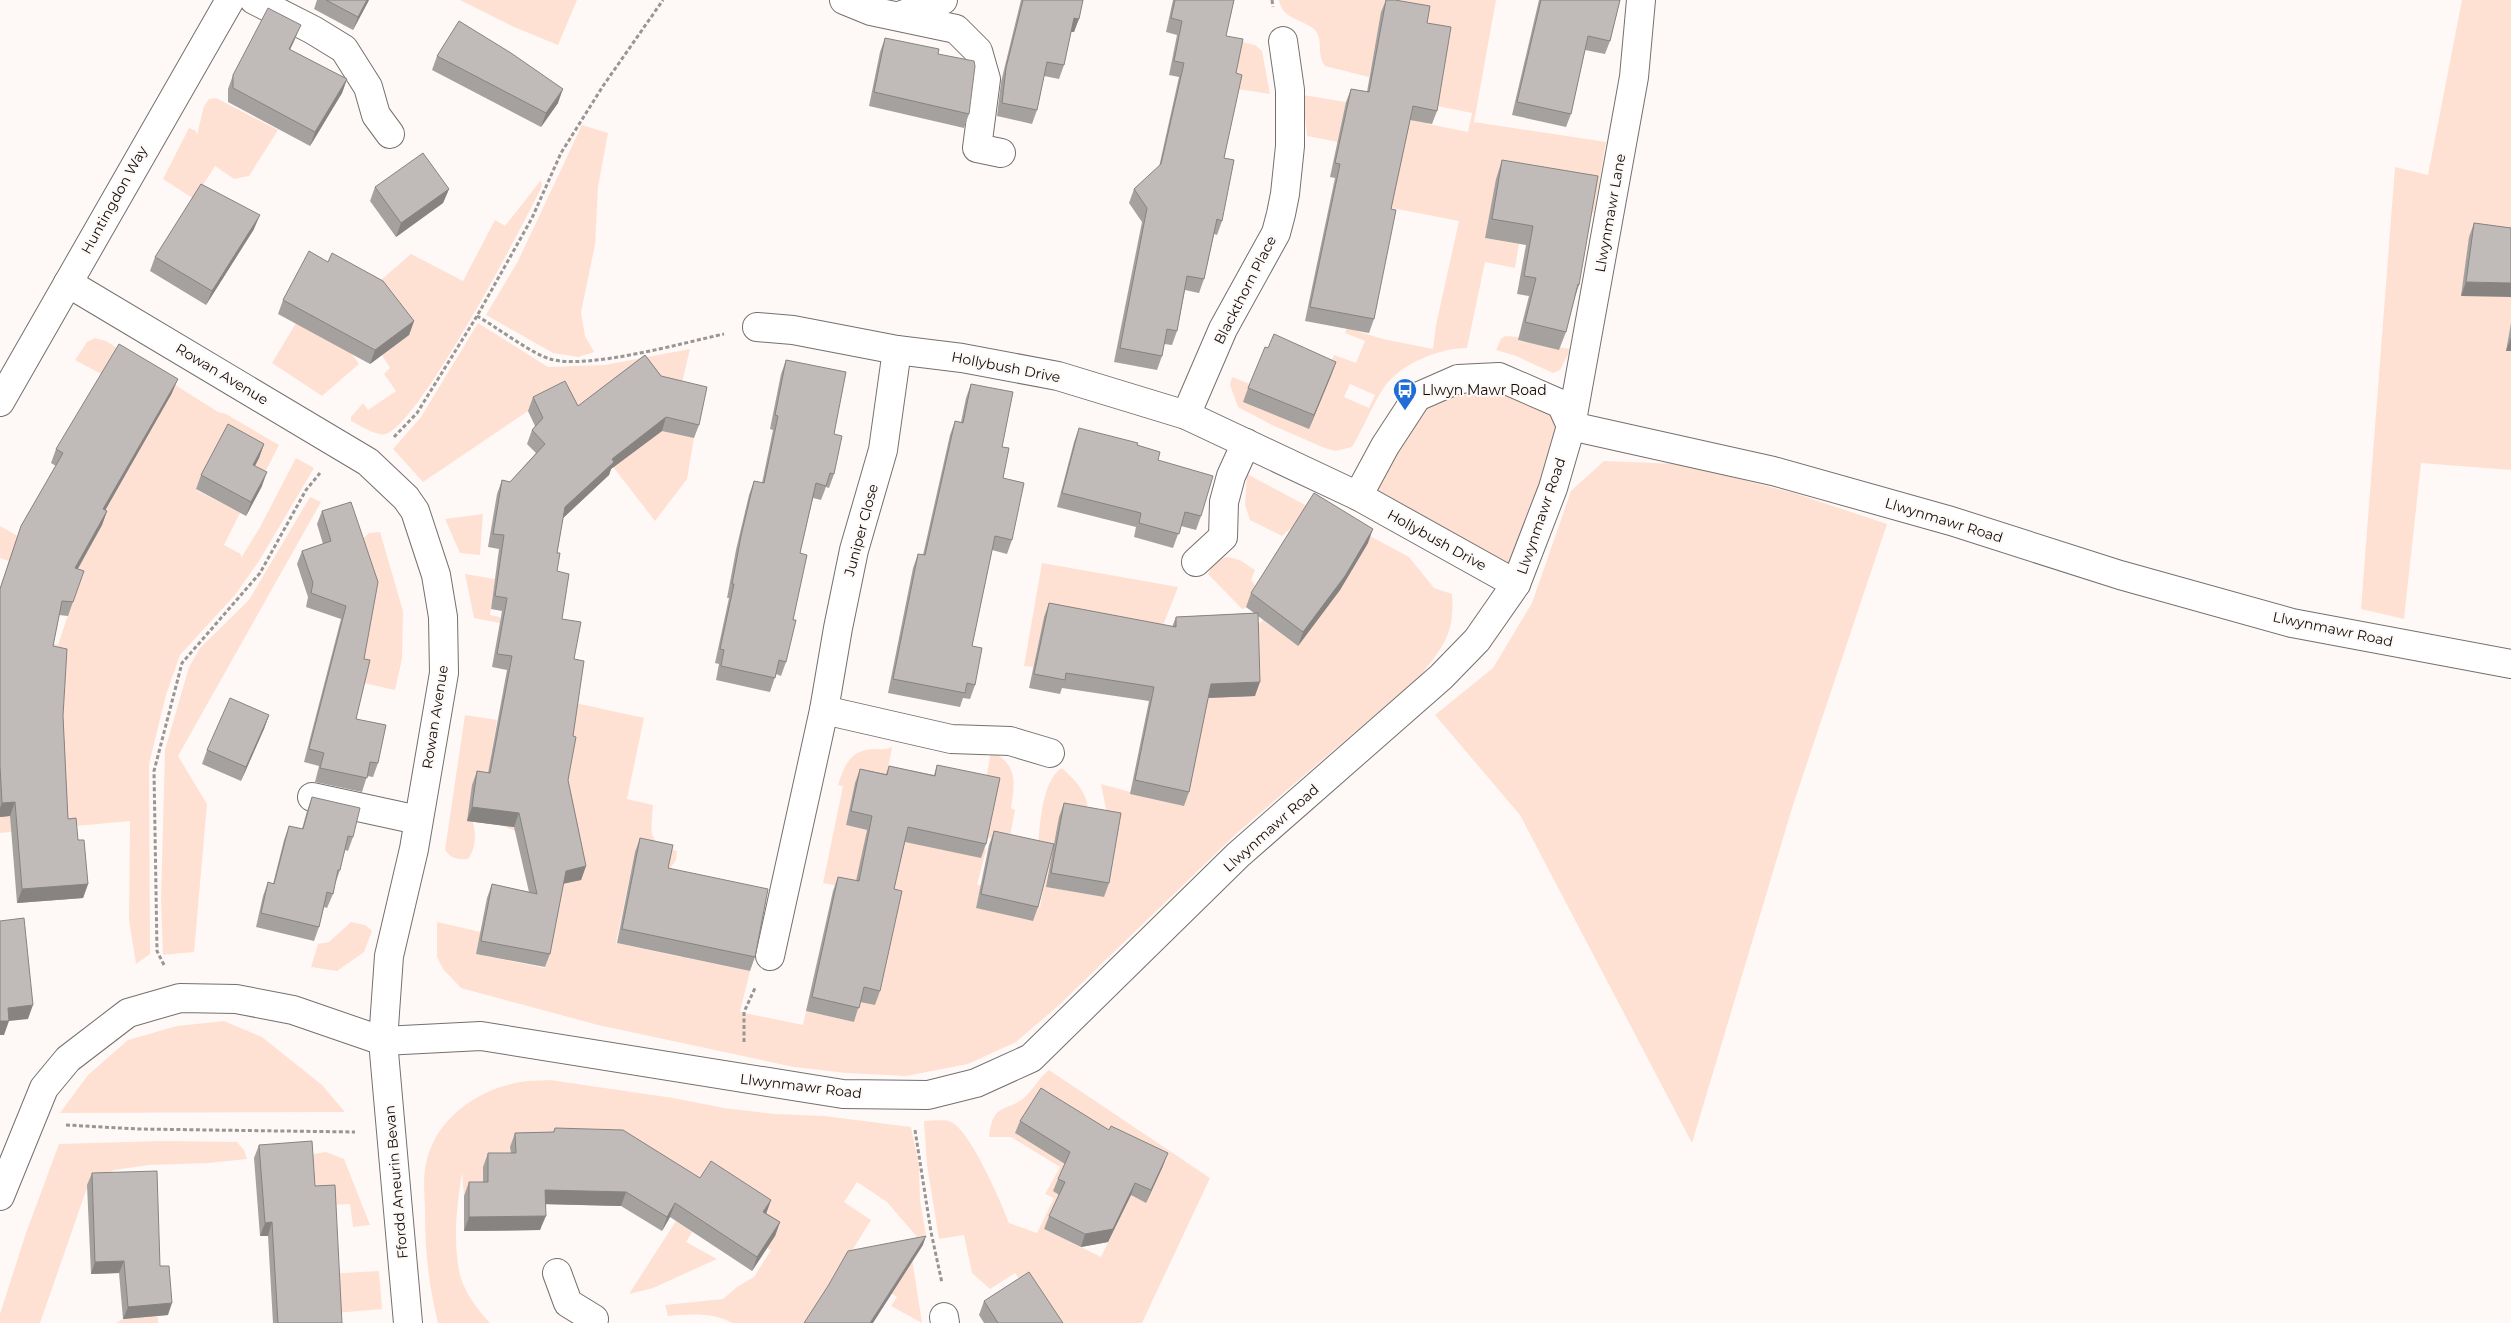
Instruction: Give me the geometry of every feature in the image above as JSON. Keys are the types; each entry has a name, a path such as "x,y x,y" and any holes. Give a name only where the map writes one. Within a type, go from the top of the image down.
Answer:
{"street":[{"name":"Huntingdon Way","path":"0,402 126,178 230,0"},
{"path":"254,0 313,30 344,50 368,87 376,115 390,134"},
{"path":"844,0 871,11 956,29 978,51 986,79 977,148 1001,154"},
{"path":"900,16 943,0"},
{"name":"Llwynmawr Lane","path":"1571,426 1634,77 1641,0"},
{"name":"Blackthorn Place","path":"1186,415 1223,329 1276,233 1281,214 1290,146 1290,90 1283,41"},
{"name":"Rowan Avenue","path":"68,283 341,444 368,462 406,498 414,511 436,575 443,617 444,673 414,849 389,956 383,1041"},
{"name":"Hollybush Drive","path":"758,327 793,330 897,350 962,358 1058,376 1186,415 1358,496 1516,584"},
{"name":"Juniper Close","path":"770,956 824,710 854,550 883,450 897,350"},
{"path":"1358,496 1385,446 1417,397 1458,379 1499,377 1561,404 1571,426"},
{"name":"Llwynmawr Road","path":"0,1196 28,1123 44,1088 68,1058 128,1013 180,998 236,999 293,1010 383,1041 481,1036 843,1094 928,1095 976,1083 1031,1058 1238,856 1440,677 1477,640 1516,584 1553,488 1571,426 1773,471 1951,521 2120,575 2292,623 2511,664"},
{"path":"1196,562 1223,537 1224,502 1231,476 1246,443"},
{"path":"824,710 951,739 1010,741 1050,753"},
{"path":"312,797 418,820"},
{"name":"Ffordd Aneurin Bevan","path":"383,1041 393,1133 408,1323"},
{"path":"557,1273 568,1303 595,1322"}],"path":[{"path":"368,462 417,413 477,316 524,233 561,154 603,86 662,0"},
{"path":"477,316 547,359 564,362 598,360 758,327"},
{"path":"180,998 157,951 154,770 182,664 260,573 306,490 341,444"},
{"path":"744,1047 744,1012 770,956"},
{"path":"28,1123 138,1129 249,1129 393,1133"},
{"path":"914,1124 931,1232 942,1286 944,1320"}],"shaded area":[{"path":"460,0 577,0 558,45 514,27"},
{"path":"1279,0 1496,0 1474,122 1606,142 1594,213 1589,212 1485,238 1519,244 1515,268 1485,262 1467,348 1445,351 1422,358 1401,370 1380,393 1352,447 1335,451 1272,425 1238,407 1230,385 1232,377 1250,384 1328,370 1334,355 1356,363 1365,341 1345,333 1347,328 1383,339 1433,349 1436,325 1459,221 1341,198 1393,190 1382,12 1369,77 1325,66 1322,62 1317,33 1314,29 1288,15","holes":["1432,105 1472,113 1468,132 1428,124","1350,384 1375,395 1369,408 1344,397"]},
{"path":"2462,0 2511,0 2511,470 2421,463 2404,619 2361,609 2395,167 2428,175"},
{"path":"1242,42 1255,45 1262,51 1270,94 1237,89 1222,47"},
{"path":"1303,95 1346,102 1338,142 1307,136"},
{"path":"216,98 278,130 249,176 234,179 215,166 194,199 163,179 189,128 196,131 197,135 204,106 209,99"},
{"path":"582,125 608,133 598,187 595,245 581,312 585,336 594,352 578,357 553,353 486,315 518,261"},
{"path":"541,180 542,186 470,321 422,396 402,422 386,434 378,434 368,430 351,421 351,417 363,403 368,410 396,391 384,374 390,368 382,355 409,335 339,336 359,364 322,396 272,363 296,323 353,312 382,279 411,254 463,281 495,220 505,226"},
{"path":"478,323 548,367 605,365 690,349 670,432 694,438 687,479 655,521 569,410 528,411 423,482 393,449 421,417"},
{"path":"1505,336 1519,337 1519,341 1571,349 1560,370 1553,373 1516,356 1496,350 1501,339"},
{"path":"95,338 106,341 218,412 226,414 279,445 259,484 196,490 240,513 224,545 241,554 241,558 259,529 296,458 314,468 259,561 235,595 180,655 166,695 149,764 150,954 136,964 129,920 130,821 0,833 0,817 62,813 0,720 0,625 58,645 78,585 0,558 0,526 41,549 89,486 112,498 131,465 103,375 75,360 87,342"},
{"path":"1499,377 1571,426 1516,584 1358,496 1417,397"},
{"path":"1604,461 1681,464 1797,494 1887,524 1792,808 1692,1143 1520,815 1435,715 1493,668 1532,603 1571,491"},
{"path":"1247,474 1309,507 1295,531 1290,529 1282,536 1250,520 1245,505"},
{"path":"310,497 321,502 178,756 207,804 194,952 163,955 161,900 165,750 189,667 200,648 249,600"},
{"path":"483,514 480,555 460,553 445,519"},
{"path":"1359,530 1409,557 1434,588 1452,594 1450,629 1436,656 1420,676 1237,833 1058,1006 1016,1042 968,1064 906,1076 846,1073 794,1067 598,1025 461,988 443,969 437,957 437,922 481,932 476,954 545,968 552,933 522,896 528,892 581,880 515,831 503,826 508,790 467,821 473,822 475,831 473,850 468,859 455,858 445,850 465,715 497,720 487,780 548,697 644,718 627,799 653,805 653,836 660,844 677,851 676,860 669,870 635,852 616,943 681,957 700,890 687,958 750,971 740,1012 803,1025 806,1011 854,1022 889,895 823,883 843,786 838,785 849,760 859,752 892,747 886,780 855,783 846,825 867,830 863,851 903,841 916,844 917,837 984,848 986,850 977,885 981,885 976,908 1040,907 1048,862 1037,855 1042,808 1049,784 1062,768 1081,789 1088,808 1088,815 1047,887 1104,897 1109,825 1101,784 1130,792 1170,713 1044,617 1033,667 1024,666 1042,563 1178,587 1162,628 1248,619 1260,623 1263,620 1298,646 1349,574 1368,543"},
{"path":"380,532 403,611 402,659 395,690 363,683 359,672 356,545 369,533"},
{"path":"1228,557 1240,560 1255,570 1251,580 1258,589 1246,608 1242,609 1208,574 1216,562"},
{"path":"465,574 495,579 490,615 500,617 500,623 474,618"},
{"path":"991,751 1006,762 1013,775 1011,808 1015,810 1009,841 986,837 984,790"},
{"path":"351,922 365,925 372,931 364,952 337,971 311,967 318,944 329,942"},
{"path":"224,1021 262,1037 322,1085 345,1112 60,1113 88,1075 128,1040 177,1026"},
{"path":"1049,1070 1210,1178 1142,1323 1049,1323 1015,1273 990,1289 972,1273 964,1235 939,1239 927,1165 924,1121 948,1121 959,1128 976,1152 1009,1223 1037,1233 1054,1198 1045,1194 1060,1167 1011,1137 989,1137 991,1125 998,1112 1021,1100","holes":["1163,1166 1131,1195 1101,1257 1044,1229 1060,1195 1053,1191"]},
{"path":"550,1080 673,1098 724,1108 775,1114 824,1116 911,1127 919,1166 920,1200 926,1235 917,1237 887,1202 857,1182 844,1202 871,1220 807,1323 732,1323 710,1315 668,1316 665,1305 723,1299 737,1287 754,1277 771,1250 767,1248 775,1236 758,1226 686,1206 511,1167 483,1196 464,1196 462,1173 456,1222 459,1270 463,1284 471,1298 490,1323 438,1323 428,1269 424,1180 429,1152 436,1136 458,1110 487,1092 523,1081"},
{"path":"164,1141 237,1142 244,1150 247,1159 208,1163 149,1165 114,1170 88,1185 40,1323 0,1323 0,1314 26,1233 59,1144"},
{"path":"326,1152 344,1159 370,1225 353,1227 350,1204 330,1205 310,1200 307,1155"},
{"path":"676,1221 692,1232 686,1242 717,1259 653,1288 629,1294"},
{"path":"912,1259 922,1323 891,1306 897,1297 891,1293"},
{"path":"379,1271 382,1309 336,1313 325,1274"},
{"path":"158,1316 158,1323 116,1323 123,1319"}],"building":[{"path":"326,0 367,0 358,17"},
{"path":"1023,0 1083,0 1079,19 1074,18 1064,65 1047,62 1037,110 1002,103 1006,68"},
{"path":"1175,0 1234,0 1226,36 1243,39 1236,73 1242,75 1224,158 1234,160 1222,221 1217,219 1204,279 1187,276 1177,331 1167,329 1162,356 1120,348 1147,208 1134,189 1161,164 1184,63 1174,61 1182,21 1171,18"},
{"path":"1386,0 1430,6 1427,23 1451,27 1437,111 1413,106 1391,209 1396,210 1374,319 1310,307 1340,164 1335,163 1351,89 1369,92"},
{"path":"1541,0 1620,0 1610,41 1588,36 1571,114 1517,102"},
{"path":"268,8 301,25 289,49 347,79 315,132 233,88 233,75"},
{"path":"459,21 511,53 563,89 546,113 437,56"},
{"path":"885,38 939,49 938,54 974,61 969,114 874,92"},
{"path":"423,153 449,189 401,223 375,187"},
{"path":"1502,160 1598,176 1579,285 1566,332 1525,322 1536,278 1524,276 1533,226 1492,219"},
{"path":"201,184 260,215 212,291 155,257"},
{"path":"2474,223 2511,228 2511,283 2466,282"},
{"path":"309,251 328,262 332,253 383,281 414,321 375,350 283,300"},
{"path":"1274,334 1336,362 1314,415 1248,388 1265,347 1268,348"},
{"path":"119,344 178,379 103,509 107,511 75,568 84,571 73,602 62,601 53,646 67,649 63,716 68,819 76,818 78,840 84,840 88,884 22,889 15,802 2,803 0,766 0,589 21,526 63,453 56,449"},
{"path":"645,355 661,376 707,387 699,425 666,417 612,459 614,462 565,507 557,553 560,553 557,571 569,574 562,619 581,622 574,659 584,661 573,736 576,737 568,780 586,866 566,871 550,954 481,941 492,884 537,894 519,813 472,807 477,771 490,773 512,656 497,654 507,598 495,596 504,535 493,534 502,480 510,482 545,444 532,430 543,418 533,397 565,381 578,406"},
{"path":"786,360 846,372 834,434 842,436 834,474 830,473 826,486 816,483 800,553 807,555 793,620 796,620 786,662 779,660 775,678 721,666 724,650 720,649 734,584 732,584 741,536 754,481 764,483 778,416 775,415"},
{"path":"971,384 1013,392 1002,447 1009,448 1003,478 1024,483 1012,540 995,536 972,646 982,648 975,685 967,683 965,693 893,679 918,554 925,555 955,421 963,423"},
{"path":"228,424 264,444 253,465 267,472 251,502 201,475"},
{"path":"1079,428 1138,443 1137,445 1160,452 1158,460 1213,476 1201,516 1185,512 1179,534 1139,523 1141,513 1062,493"},
{"path":"1314,493 1373,529 1345,576 1303,632 1251,593"},
{"path":"351,502 378,582 364,659 370,660 356,719 386,725 378,763 370,762 367,778 320,768 324,753 309,749 346,606 311,593 313,583 302,551 331,541 322,511"},
{"path":"1049,603 1176,627 1176,617 1258,613 1260,682 1211,684 1189,792 1135,780 1154,687 1066,673 1065,680 1034,674"},
{"path":"230,698 269,715 246,767 207,750"},
{"path":"937,765 1000,778 986,844 908,827 894,889 902,891 880,991 864,987 859,1008 812,997 838,877 859,881 872,816 851,811 860,769 887,775 889,766 935,776"},
{"path":"312,797 360,808 353,837 348,836 333,894 327,892 319,927 261,913 268,882 274,884 289,826 303,829"},
{"path":"1064,803 1121,813 1109,883 1051,873"},
{"path":"994,831 1054,844 1038,907 981,894"},
{"path":"640,838 673,845 668,868 768,889 755,957 622,929"},
{"path":"24,918 33,1005 8,1008 9,1021 0,1021 0,921"},
{"path":"1041,1088 1109,1130 1111,1126 1168,1153 1151,1190 1135,1183 1113,1229 1085,1234 1049,1216 1065,1182 1058,1179 1070,1152 1020,1121"},
{"path":"555,1128 623,1130 700,1178 711,1161 771,1200 763,1212 780,1222 757,1257 675,1203 667,1217 626,1192 545,1190 546,1216 469,1217 469,1182 488,1182 488,1153 516,1153 515,1133 554,1132"},
{"path":"312,1141 315,1186 335,1185 342,1323 278,1323 272,1222 265,1223 259,1145"},
{"path":"157,1171 160,1266 169,1266 172,1303 128,1307 124,1261 95,1262 92,1173"},
{"path":"926,1236 870,1323 804,1323 848,1251"},
{"path":"1029,1272 1063,1323 998,1323 984,1301"}],"place":[{"name":"Llwyn Mawr Road","path":"1405,411"}]}
